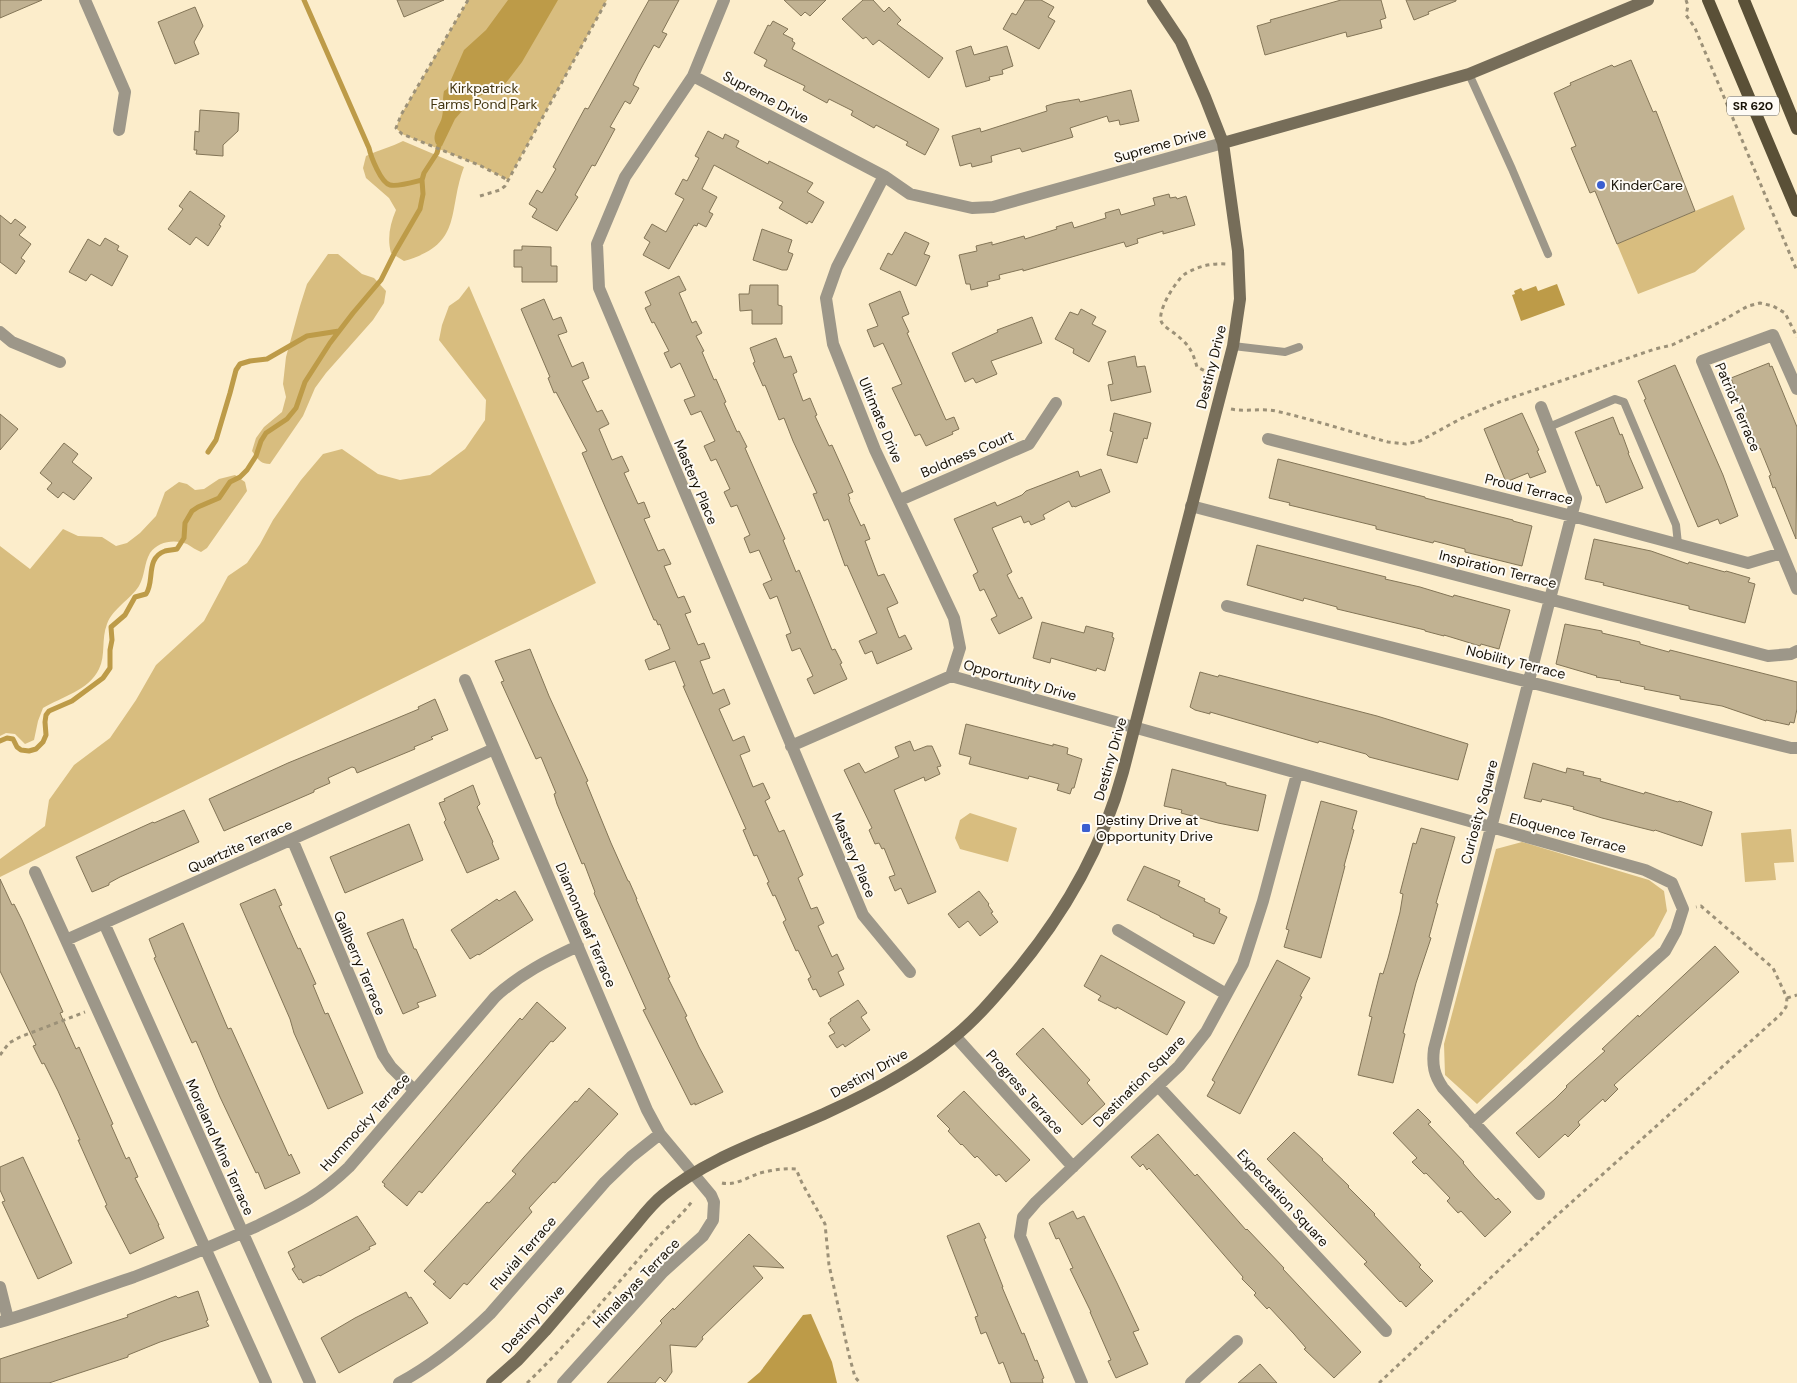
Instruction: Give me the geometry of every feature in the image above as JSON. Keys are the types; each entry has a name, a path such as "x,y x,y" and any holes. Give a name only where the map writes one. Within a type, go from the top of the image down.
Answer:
{"main road":[{"name":"SR 620","path":"1708,0 1797,211"},
{"name":"SR 620","path":"1744,0 1797,129"}],"street":[{"path":"85,0 125,92 119,130"},
{"name":"Mastery Place","path":"724,0 693,76 625,177 597,244 599,288 863,915 910,972"},
{"name":"Destiny Drive","path":"492,1383 518,1360 653,1205 674,1187 694,1173 720,1159 808,1122 856,1099 913,1066 955,1036 993,999 1025,962 1052,926 1080,881 1111,809 1134,729 1233,346 1240,299 1239,266 1233,208 1222,143 1205,97 1181,42 1153,0"},
{"name":"Supreme Drive","path":"693,76 884,176 910,194 972,208 993,207 1469,74 1648,0"},
{"name":"Ultimate Drive","path":"884,176 836,267 826,298 833,344 875,450 954,618 960,648 951,676"},
{"path":"0,332 12,342 60,362"},
{"name":"Patriot Terrace","path":"1797,389 1773,335 1702,360 1797,588"},
{"name":"Boldness Court","path":"900,500 1029,444 1056,403"},
{"name":"Curiosity Square","path":"1539,1194 1443,1088 1436,1077 1432,1063 1434,1048 1490,828 1530,681 1576,498 1542,407"},
{"name":"Proud Terrace","path":"1268,438 1748,563 1782,553"},
{"name":"Inspiration Terrace","path":"1191,506 1768,656 1791,654 1797,651"},
{"name":"Nobility Terrace","path":"1227,606 1797,748"},
{"name":"Opportunity Drive","path":"791,746 951,676 1134,729"},
{"name":"Diamondleaf Terrace","path":"465,680 648,1110 660,1134 694,1173"},
{"name":"Eloquence Terrace","path":"1134,729 1645,870 1672,883 1683,909"},
{"name":"Quartzite Terrace","path":"66,940 494,749"},
{"name":"Destination Square","path":"1082,1383 1020,1236 1023,1217 1036,1202 1178,1066 1206,1032 1243,964 1263,901 1297,774"},
{"name":"Gallberry Terrace","path":"292,839 383,1055 391,1067 414,1090"},
{"path":"35,872 266,1383"},
{"path":"1474,1123 1666,951 1676,931 1683,909"},
{"name":"Moreland Mine Terrace","path":"104,923 310,1383"},
{"path":"1118,930 1226,994"},
{"name":"Hummocky Terrace","path":"4,1321 205,1249 298,1206 323,1190 349,1166 485,1008 508,985 536,966 578,946"},
{"name":"Progress Terrace","path":"955,1036 1073,1167"},
{"name":"Expectation Square","path":"1158,1086 1386,1331"},
{"name":"Fluvial Terrace","path":"399,1383 434,1362 490,1314 610,1176 660,1134"},
{"name":"Himalayas Terrace","path":"563,1383 663,1272 709,1229 713,1220 714,1202 694,1173"},
{"path":"0,1287 4,1321"},
{"path":"1191,1383 1237,1341"}],"lane":[{"path":"1469,74 1548,254"},
{"path":"1233,346 1285,352 1300,346"},
{"path":"1549,426 1615,399 1624,402 1676,525 1678,544"}],"path":[{"path":"468,0 401,115 396,128 402,134 481,166 508,180"},
{"path":"480,196 500,190 508,180 607,0"},
{"path":"1686,0 1688,6 1686,15 1695,28 1797,271"},
{"path":"1224,379 1197,367 1188,345 1162,323 1160,316 1161,311 1183,275 1196,268 1211,264 1239,266"},
{"path":"1217,406 1241,411 1256,409 1276,411 1388,442 1406,444 1420,440 1462,418 1499,402 1655,349 1672,345 1748,306 1760,303 1773,306 1785,313 1797,337"},
{"path":"1378,1383 1554,1218 1780,1015 1786,1007 1787,998 1773,968 1701,906 1683,909"},
{"path":"1787,998 1797,995"},
{"path":"0,1055 10,1043 20,1037 96,1007"},
{"path":"722,1183 729,1184 779,1169 796,1169 825,1224 829,1265 849,1355 855,1377 860,1383"},
{"path":"527,1383 582,1325 664,1229 693,1200"}],"green space":[{"name":"Kirkpatrick Farms Pond Park","path":"468,0 607,0 508,180 481,166 402,134 396,128 401,115"},
{"path":"403,141 464,167 450,224 445,236 423,254 404,261 391,253 389,242 392,221 396,210 389,198 366,178 363,168 366,156"},
{"path":"1733,195 1745,229 1695,272 1638,294 1617,244"},
{"path":"328,254 338,254 362,274 374,278 386,291 384,303 373,320 315,388 303,416 270,464 264,463 252,451 256,438 264,427 282,412 286,397 283,384 286,357 300,306 307,284"},
{"path":"469,286 596,583 0,877 0,859 45,826 49,800 74,765 110,738 136,700 156,665 204,621 228,576 247,563 273,520 301,480 323,454 342,449 378,474 400,480 430,475 465,449 485,420 486,400 439,340 449,306 459,299"},
{"path":"235,475 245,482 247,491 207,548 201,552 187,544 172,541 157,546 150,553 139,586 113,613 107,624 101,664 95,676 82,688 43,708 34,740 25,744 15,734 6,733 0,736 0,546 30,569 63,529 78,536 102,537 116,546 127,543 140,533 156,516 165,492 179,482 187,484 195,490 204,489 219,479"},
{"path":"970,813 1017,828 1008,862 960,849 955,838 960,820"},
{"path":"1791,829 1794,862 1774,863 1776,880 1745,882 1741,833"},
{"path":"1522,842 1649,880 1664,891 1667,911 1654,936 1477,1104 1445,1075 1444,1044 1496,849"}],"shaded area":[{"path":"508,0 558,0 522,62 504,85 473,99 455,119 442,146 436,144 436,130 442,117 444,91 447,89 464,50 486,30"},
{"path":"1557,284 1565,305 1521,321 1512,295 1515,294 1514,291 1521,288 1523,291 1536,286 1538,291"},
{"path":"811,1314 832,1362 837,1383 747,1383 760,1372 803,1315"}],"building":[{"path":"0,0 42,0 0,18"},
{"path":"397,0 444,0 404,17"},
{"path":"649,0 679,0 662,32 667,34 659,48 654,45 633,85 639,88 630,104 625,101 610,127 615,129 595,166 592,165 575,195 578,197 557,231 532,217 537,209 529,204 537,190 542,193 556,169 553,167 585,108 588,109"},
{"path":"784,0 826,0 810,16 805,12 801,16"},
{"path":"863,0 873,0 884,12 889,7 901,20 897,24 943,58 929,78 879,40 873,45 866,37 863,39 842,19"},
{"path":"1025,0 1041,0 1054,7 1048,17 1055,21 1039,49 1003,29 1012,13 1016,15"},
{"path":"1341,0 1381,0 1386,18 1380,20 1382,28 1347,37 1346,32 1265,55 1257,26 1271,22 1270,20"},
{"path":"1406,0 1456,1 1428,12 1429,14 1414,20"},
{"path":"195,7 203,26 194,42 199,54 175,64 158,22"},
{"path":"773,21 788,29 783,34 793,39 792,41 795,43 792,49 939,129 925,155 906,145 908,142 876,125 874,128 851,115 853,111 829,99 827,103 803,90 805,86 764,66 767,60 754,53 768,25 770,26"},
{"path":"971,46 974,55 1007,46 1013,66 1002,70 1003,74 989,77 990,80 966,87 956,51"},
{"path":"1631,60 1653,112 1656,111 1695,211 1617,244 1595,191 1590,193 1571,148 1576,146 1554,93 1571,85 1570,83 1612,65 1614,67"},
{"path":"1131,90 1139,121 1120,125 1119,120 1109,122 1107,116 1070,128 1073,137 1022,152 1020,148 991,156 992,162 972,167 971,163 960,166 952,136 980,128 981,132 1047,111 1046,106 1056,103 1079,99 1080,102"},
{"path":"200,110 239,113 238,131 223,145 223,156 196,154 197,150 194,150 195,131 199,132"},
{"path":"708,131 723,139 725,134 739,141 736,147 768,164 769,161 813,183 807,192 824,202 812,223 809,221 807,224 779,208 783,202 714,165 702,189 717,197 709,212 713,214 706,227 698,223 697,226 694,225 669,269 643,255 650,242 644,238 652,224 666,232 684,199 675,194 683,179 687,181 699,158 695,156"},
{"path":"190,191 225,216 208,246 196,237 190,245 168,229 183,209 179,206"},
{"path":"1169,194 1170,198 1176,197 1177,199 1186,196 1195,225 1163,234 1163,231 1137,239 1138,243 1126,247 1124,242 1023,271 1023,269 999,275 1000,279 987,282 988,286 971,290 970,284 966,284 959,255 977,251 976,246 992,242 992,245 1024,236 1025,239 1072,222 1074,228 1106,218 1105,213 1119,209 1121,215 1155,205 1153,198"},
{"path":"0,215 11,224 15,219 26,227 19,235 31,244 21,258 25,261 16,274 0,262"},
{"path":"762,229 792,240 788,252 793,254 787,270 753,260"},
{"path":"905,232 929,243 924,254 930,256 916,286 880,269 888,253 892,255"},
{"path":"105,238 119,246 117,250 128,256 112,286 91,274 86,281 69,272 88,239 100,246"},
{"path":"522,246 551,247 551,266 557,266 557,282 522,282 522,267 514,267 514,250 522,250"},
{"path":"679,276 686,290 679,293 692,323 696,321 702,333 696,336 704,351 702,352 714,380 716,379 737,432 739,431 747,447 745,448 785,539 783,540 796,572 799,570 832,650 835,649 842,663 840,664 847,679 814,694 807,679 813,676 800,648 792,651 786,635 791,633 777,596 770,599 763,584 772,580 759,550 750,553 744,538 750,535 737,505 731,507 724,492 730,489 716,459 711,461 704,446 715,441 701,411 691,415 684,400 695,396 680,363 671,368 664,353 669,351 645,308 651,305 645,292"},
{"path":"750,285 778,285 778,305 782,306 782,324 752,324 752,310 740,311 739,294 749,294"},
{"path":"900,291 909,314 902,317 909,332 907,333 946,420 954,417 959,429 952,432 953,434 926,446 920,434 915,436 892,388 902,384 883,343 874,347 867,330 878,326 869,304"},
{"path":"544,299 553,320 561,317 567,332 558,335 572,367 583,362 589,378 582,381 597,412 602,410 609,424 599,429 612,460 622,456 629,471 624,473 638,504 644,502 650,517 644,519 658,551 664,549 671,564 664,566 678,598 684,596 691,612 685,614 698,645 704,643 710,658 700,661 713,694 724,689 730,704 719,709 733,741 744,736 750,751 740,755 753,787 763,783 770,798 765,801 779,832 784,830 803,875 798,878 811,909 817,907 824,923 818,926 832,957 837,954 844,969 838,972 844,985 820,997 816,989 813,990 808,979 811,977 798,950 796,951 783,922 786,920 775,895 773,896 767,883 769,882 757,855 754,856 743,830 746,829 683,686 685,686 675,661 649,670 645,660 670,649 660,624 658,625 656,620 654,620 582,453 587,451 556,392 554,393 548,378 550,377 521,309"},
{"path":"1081,309 1096,317 1092,324 1106,331 1089,362 1073,353 1074,349 1055,339 1070,312 1078,315"},
{"path":"1032,317 1042,343 991,361 997,374 976,383 973,378 965,382 952,353 998,332 997,330"},
{"path":"776,338 784,358 791,356 797,372 793,374 803,401 810,398 817,415 815,416 829,446 832,445 853,492 848,494 849,500 861,526 864,524 870,539 865,541 878,576 884,574 898,603 887,608 899,638 905,635 912,649 877,664 872,651 865,654 859,641 877,633 847,565 845,566 828,519 824,521 813,494 817,493 784,418 779,420 765,385 763,386 753,363 755,362 750,348"},
{"path":"1135,356 1137,367 1145,366 1151,392 1111,401 1108,385 1113,384 1108,362"},
{"path":"1769,363 1770,367 1772,366 1797,427 1796,539 1775,487 1773,488 1769,476 1771,475 1760,448 1758,449 1731,378"},
{"path":"1675,365 1723,475 1738,516 1720,524 1718,519 1698,527 1644,400 1646,399 1638,381"},
{"path":"1114,413 1151,423 1147,439 1144,438 1137,463 1107,455 1113,432 1110,431"},
{"path":"1522,413 1539,450 1537,451 1546,472 1530,478 1528,473 1506,482 1484,429"},
{"path":"0,414 18,429 0,450"},
{"path":"1613,417 1620,435 1622,434 1643,488 1606,503 1575,432"},
{"path":"64,443 78,454 72,462 92,478 74,500 63,492 58,498 47,489 52,483 40,473"},
{"path":"1278,459 1532,526 1522,566 1465,552 1465,549 1434,541 1433,543 1376,529 1376,526 1289,505 1290,503 1269,498"},
{"path":"1101,469 1110,492 1075,507 1072,507 1069,501 1043,515 1045,519 1031,525 1029,521 1024,523 1021,516 992,528 1012,572 1007,575 1019,599 1022,597 1032,618 999,634 991,619 997,616 984,589 980,591 973,575 978,572 954,519 995,502 997,506 1022,495 1026,491 1078,471 1080,477"},
{"path":"1594,539 1651,551 1688,564 1689,562 1750,578 1748,582 1755,584 1745,623 1689,609 1689,606 1585,579"},
{"path":"1257,545 1386,577 1385,579 1453,597 1454,595 1510,610 1499,649 1481,644 1480,646 1425,630 1337,609 1337,607 1304,598 1303,601 1247,585"},
{"path":"1042,622 1084,633 1086,626 1113,633 1112,637 1114,638 1105,671 1097,668 1096,671 1051,658 1050,663 1033,658"},
{"path":"1565,624 1602,631 1602,633 1640,642 1640,644 1669,652 1670,650 1797,682 1797,709 1794,723 1790,722 1789,725 1766,721 1722,706 1680,699 1680,696 1644,689 1645,687 1621,681 1596,677 1556,664"},
{"path":"530,649 549,696 588,781 586,782 611,843 670,977 668,978 687,1016 685,1017 699,1047 723,1092 695,1105 695,1103 691,1105 643,1010 646,1009 594,893 584,863 582,864 557,804 554,794 556,793 541,757 536,759 501,682 504,681 495,661"},
{"path":"1200,672 1218,677 1219,675 1377,716 1468,744 1458,780 1369,757 1366,754 1319,741 1318,743 1210,712 1210,714 1195,710 1190,707"},
{"path":"435,699 448,730 431,737 433,739 414,747 415,749 357,773 355,768 352,767 328,778 330,783 314,790 314,792 224,831 209,799 288,763 419,709 418,707"},
{"path":"966,724 1068,748 1067,754 1082,759 1074,788 1072,788 1070,794 1057,790 1059,784 1029,776 1028,779 969,764 971,757 959,754"},
{"path":"910,741 914,751 932,746 941,766 937,767 940,774 925,781 924,777 894,790 936,892 908,904 901,888 895,891 889,877 895,875 884,848 882,849 879,843 875,844 869,830 872,828 844,770 859,763 865,773 899,757 895,747"},
{"path":"1533,763 1566,773 1567,768 1584,772 1583,775 1601,779 1600,781 1644,794 1645,792 1679,801 1712,812 1702,846 1655,830 1602,818 1573,809 1574,807 1542,799 1541,802 1524,798"},
{"path":"1172,769 1266,795 1258,831 1218,823 1181,813 1182,810 1164,806"},
{"path":"473,785 480,804 477,807 499,859 467,873 444,822 446,820 439,803"},
{"path":"1321,801 1357,811 1352,829 1354,830 1321,958 1284,947 1289,930 1286,929"},
{"path":"184,810 199,842 120,877 109,883 109,885 92,892 76,857"},
{"path":"409,824 423,860 345,893 330,857"},
{"path":"1421,828 1455,837 1436,903 1438,904 1429,937 1431,938 1416,983 1403,1033 1405,1034 1393,1083 1358,1075 1372,1017 1369,1016 1380,973 1383,974 1400,912 1403,894 1400,893 1413,843 1416,844"},
{"path":"1144,866 1180,881 1178,886 1205,899 1204,901 1220,909 1219,913 1227,917 1214,944 1193,936 1194,934 1127,900"},
{"path":"0,879 12,905 14,904 22,920 63,1012 60,1013 76,1049 79,1047 113,1124 111,1125 126,1159 129,1157 138,1177 135,1178 164,1238 130,1254 105,1206 107,1205 78,1140 80,1140 44,1063 42,1064 33,1046 36,1045 0,971"},
{"path":"275,889 282,905 279,906 316,984 313,985 325,1014 328,1013 363,1093 328,1109 240,904"},
{"path":"515,891 533,920 470,959 451,930 497,899 499,901"},
{"path":"979,891 989,904 993,912 991,913 998,922 980,936 968,921 959,928 948,914"},
{"path":"403,919 414,949 416,949 436,996 417,1003 419,1007 403,1014 367,933"},
{"path":"183,923 228,1029 231,1028 289,1156 291,1154 300,1173 265,1189 220,1097 196,1041 192,1043 154,958 156,957 149,939"},
{"path":"1715,946 1739,972 1614,1085 1618,1089 1605,1102 1603,1099 1578,1122 1580,1125 1568,1137 1565,1134 1539,1158 1516,1133 1605,1051 1602,1049 1638,1015 1639,1017"},
{"path":"1101,955 1185,1002 1167,1035 1117,1007 1116,1009 1098,1000 1101,996 1084,986"},
{"path":"1277,960 1310,978 1300,996 1302,997 1240,1114 1207,1096 1215,1082 1212,1080"},
{"path":"858,1000 867,1013 861,1017 870,1030 845,1047 843,1044 837,1048 829,1036 835,1033 828,1023 831,1021 830,1019"},
{"path":"537,1002 566,1028 553,1042 551,1041 422,1193 419,1191 407,1206 384,1186 385,1184 382,1182 520,1018 522,1020"},
{"path":"1043,1028 1090,1080 1087,1083 1105,1104 1082,1125 1016,1054"},
{"path":"589,1088 618,1114 555,1183 553,1182 529,1208 532,1212 467,1285 464,1283 450,1299 433,1284 436,1282 424,1271 487,1202 489,1203 516,1174 512,1171"},
{"path":"964,1091 1030,1160 1006,1182 999,1174 996,1176 977,1156 975,1158 961,1145 948,1131 950,1129 937,1116"},
{"path":"1418,1109 1431,1122 1428,1124 1464,1162 1474,1176 1496,1200 1498,1198 1511,1212 1485,1237 1461,1211 1458,1213 1447,1201 1450,1198 1426,1173 1424,1174 1412,1162 1417,1158 1393,1133"},
{"path":"1294,1132 1349,1186 1421,1265 1419,1267 1433,1281 1406,1307 1364,1264 1367,1262 1267,1159"},
{"path":"1158,1134 1195,1176 1197,1174 1246,1230 1284,1268 1361,1352 1334,1378 1304,1349 1306,1348 1269,1307 1267,1309 1254,1295 1256,1293 1242,1279 1243,1277 1149,1168 1147,1170 1143,1164 1140,1167 1131,1157"},
{"path":"23,1157 72,1263 38,1279 2,1202 5,1201 0,1190 0,1167"},
{"path":"1073,1211 1077,1219 1084,1216 1117,1283 1139,1330 1133,1332 1148,1364 1116,1378 1108,1361 1111,1360 1091,1312 1070,1269 1073,1268 1059,1238 1056,1239 1049,1223"},
{"path":"357,1216 376,1244 320,1276 303,1283 301,1279 299,1280 292,1269 295,1267 288,1252"},
{"path":"979,1223 986,1238 984,1239 1002,1287 1022,1334 1024,1333 1035,1361 1037,1360 1044,1378 1042,1379 1043,1383 1011,1383 1003,1362 999,1364 986,1332 981,1334 975,1317 978,1316 947,1236"},
{"path":"749,1234 784,1268 753,1266 763,1278 702,1337 703,1339 696,1347 670,1345 672,1372 665,1382 660,1377 655,1383 607,1383 662,1323 660,1321 673,1308 674,1310"},
{"path":"198,1291 209,1326 160,1342 128,1355 128,1357 49,1383 0,1383 0,1359 128,1317 127,1315 176,1296 178,1298"},
{"path":"406,1292 428,1323 339,1373 321,1338"},
{"path":"1260,1364 1277,1383 1238,1383"}],"waterway":[{"path":"304,0 383,180 390,185 422,180"},
{"path":"0,741 7,738 13,739 21,750 29,751 36,749 43,742 46,735 45,722 49,711 72,701 103,678 110,668 111,627 125,615 135,597 146,594 149,589 155,559 165,551 177,549 184,538 185,523 192,511 219,498 230,482 240,477 247,470 256,456 266,433 287,419 296,408 305,382 330,343 381,280 420,209 424,173 437,153 440,142"},
{"path":"208,452 216,440 236,370 240,364 267,359 307,336 339,331"}],"place":[{"name":"KinderCare","path":"1601,185"},
{"name":"Destiny Drive at Opportunity Drive","path":"1086,828"}]}
